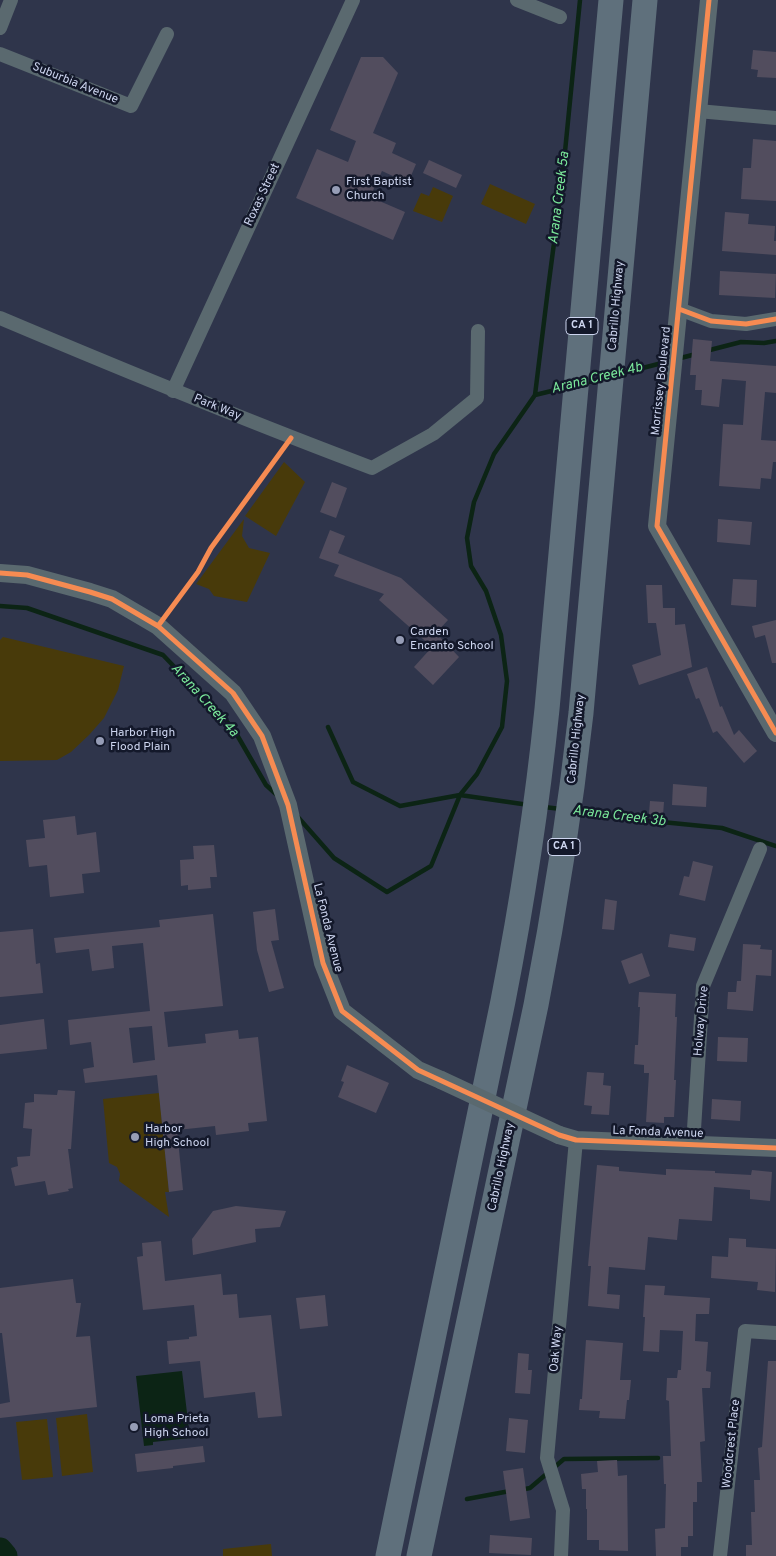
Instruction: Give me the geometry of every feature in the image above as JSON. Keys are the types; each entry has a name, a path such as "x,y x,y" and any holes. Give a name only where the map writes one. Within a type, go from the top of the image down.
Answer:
{"highway":[{"name":"CA 1","path":"388,1556 501,1010 516,934 533,826 547,709 611,0"},
{"name":"Cabrillo Highway","path":"419,1556 536,1005 566,830 581,713 645,0"},
{"path":"634,126 652,0"}],"street":[{"path":"0,28 11,0"},
{"name":"Roxas Street","path":"173,391 354,0"},
{"path":"517,0 560,17"},
{"name":"Morrissey Boulevard","path":"709,0 657,526 776,733"},
{"name":"Suburbia Avenue","path":"0,54 131,106 167,34"},
{"path":"698,111 776,118"},
{"path":"679,309 711,321 746,324 776,319"},
{"name":"Park Way","path":"0,318 173,391 372,468 433,434 477,398 478,331"},
{"name":"La Fonda Avenue","path":"0,573 27,575 112,599 158,626 233,693 262,736 288,805 323,962 342,1011 418,1070 559,1135 576,1140 776,1148"},
{"name":"Holway Drive","path":"693,1144 704,986 760,849"},
{"name":"Oak Way","path":"561,1556 563,1510 547,1458 576,1140"},
{"name":"Woodcrest Place","path":"720,1556 745,1331 776,1333"}],"shaded area":[{"path":"490,184 535,204 526,224 481,204"},
{"path":"433,187 453,196 442,222 413,211 421,193 429,196"},
{"path":"284,462 305,482 276,536 245,516"},
{"path":"244,519 242,536 249,548 270,553 247,602 214,596 209,589 196,584"},
{"path":"3,637 124,666 118,690 104,718 71,752 57,760 0,761 0,640"},
{"path":"159,1093 169,1192 165,1192 169,1217 119,1181 120,1174 117,1167 109,1163 103,1099"},
{"path":"182,1371 190,1438 153,1442 153,1445 144,1446 136,1376"},
{"path":"87,1414 93,1472 62,1476 56,1418"},
{"path":"47,1419 53,1477 22,1480 16,1422"},
{"path":"271,1544 272,1556 223,1556 223,1549"}],"building":[{"path":"753,50 776,52 776,78 757,77 758,70 751,69"},
{"name":"First Baptist Church","path":"361,57 383,57 398,73 373,133 396,143 392,153 416,164 408,183 382,171 370,197 405,212 393,240 296,198 317,149 348,162 356,141 330,130"},
{"path":"753,139 776,141 776,201 741,199 743,168 751,168"},
{"path":"429,160 462,175 456,188 423,173"},
{"path":"725,212 749,214 748,224 775,226 774,241 776,241 776,255 722,251"},
{"path":"720,271 776,274 775,298 719,295"},
{"path":"693,339 712,341 710,361 776,366 776,393 765,392 761,440 776,441 776,462 773,462 771,479 761,478 760,489 719,486 723,424 743,425 746,381 722,379 719,407 701,405 702,390 695,390 696,375 690,375"},
{"path":"332,482 347,488 336,518 320,512"},
{"path":"718,519 752,522 750,545 717,542"},
{"path":"330,530 345,536 338,553 401,578 448,620 436,633 459,657 433,685 414,667 432,647 379,600 384,594 334,576 339,565 319,558"},
{"path":"733,579 757,580 756,607 731,605"},
{"path":"646,585 662,585 663,608 675,608 675,625 685,624 692,667 639,685 632,665 661,655 656,623 648,623"},
{"path":"776,620 776,663 772,663 765,635 755,638 752,626"},
{"path":"707,667 720,707 722,706 734,735 739,730 757,751 744,763 717,731 713,733 699,698 696,699 687,674"},
{"path":"673,784 707,787 706,807 672,805"},
{"path":"650,801 664,802 663,815 649,814"},
{"path":"75,816 77,835 96,832 100,872 82,874 84,893 50,897 47,865 29,867 26,840 45,838 43,820"},
{"path":"214,845 217,877 210,877 211,888 188,890 188,885 181,886 180,860 194,859 193,846"},
{"path":"693,861 713,866 705,901 679,895 684,876 689,877"},
{"path":"605,899 617,901 614,930 602,929"},
{"path":"275,909 279,940 271,941 284,988 269,992 257,950 253,912"},
{"path":"213,914 223,1006 164,1012 168,1047 206,1043 205,1034 238,1030 239,1039 258,1037 267,1121 248,1123 249,1131 216,1135 215,1126 177,1130 183,1190 169,1192 157,1075 85,1083 83,1069 94,1067 91,1042 70,1045 68,1020 150,1011 143,943 112,946 114,968 92,971 89,949 56,953 54,938 160,927 159,920","holes":["152,1026 155,1060 133,1063 129,1028"]},
{"path":"33,929 36,964 40,963 43,993 0,997 0,932"},
{"path":"670,934 696,938 694,951 668,947"},
{"path":"743,944 761,945 760,949 772,950 771,976 756,975 753,1011 727,1009 728,992 736,992 737,981 741,981"},
{"path":"642,953 650,976 629,984 621,961"},
{"path":"639,992 676,994 674,1117 664,1117 664,1123 646,1122 649,1073 644,1073 644,1065 634,1064 635,1045 638,1045"},
{"path":"44,1019 47,1049 0,1054 0,1025"},
{"path":"718,1037 748,1038 747,1062 717,1061"},
{"path":"347,1065 389,1083 376,1113 338,1097 344,1082 341,1081"},
{"path":"587,1072 604,1073 603,1085 611,1086 609,1115 591,1114 592,1106 584,1105"},
{"path":"58,1090 75,1091 71,1149 68,1149 73,1188 68,1189 69,1191 48,1195 45,1181 15,1186 11,1168 18,1166 17,1157 30,1156 32,1129 23,1128 25,1103 34,1102 34,1094 57,1095"},
{"path":"712,1099 741,1101 740,1121 711,1119"},
{"path":"597,1165 619,1167 619,1171 666,1175 666,1169 751,1175 752,1170 772,1172 770,1201 750,1199 750,1190 714,1187 712,1221 679,1219 677,1240 648,1237 645,1270 609,1267 607,1294 620,1295 619,1309 588,1306 591,1266 588,1266"},
{"path":"236,1206 286,1211 280,1227 255,1229 256,1242 193,1255 192,1239 213,1211"},
{"path":"729,1238 746,1239 746,1247 776,1249 775,1292 757,1290 758,1282 711,1278 712,1256 728,1257"},
{"path":"161,1241 165,1281 221,1274 223,1295 237,1294 239,1318 271,1315 282,1416 258,1418 255,1392 204,1398 200,1361 169,1364 167,1341 189,1339 189,1337 197,1336 194,1305 143,1310 137,1257 143,1256 142,1243"},
{"path":"73,1279 76,1303 81,1303 76,1337 90,1336 97,1407 0,1418 0,1404 10,1402 2,1333 0,1333 0,1288"},
{"path":"645,1285 665,1286 664,1295 710,1298 709,1314 696,1314 695,1341 708,1342 706,1371 711,1372 710,1388 702,1388 705,1441 700,1442 702,1482 697,1482 697,1502 693,1502 693,1536 688,1536 688,1547 681,1547 681,1556 656,1556 655,1529 665,1528 666,1484 664,1484 663,1456 671,1456 669,1401 666,1400 667,1378 677,1378 678,1370 681,1370 683,1331 660,1330 659,1352 643,1351"},
{"path":"325,1295 328,1326 300,1329 296,1298"},
{"path":"586,1340 623,1343 620,1380 631,1380 625,1419 599,1418 600,1411 579,1410 580,1399 582,1399"},
{"path":"518,1353 529,1354 528,1370 532,1370 530,1394 515,1393"},
{"path":"768,1361 776,1361 776,1556 746,1556 746,1545 752,1545 751,1512 755,1512 754,1480 760,1480 758,1448 762,1447"},
{"path":"509,1418 528,1420 525,1453 506,1451"},
{"path":"203,1446 205,1462 137,1472 135,1454"},
{"path":"617,1460 618,1476 627,1475 628,1551 599,1550 599,1540 587,1540 586,1489 582,1489 581,1474 598,1472 597,1461"},
{"path":"523,1468 530,1518 510,1521 503,1471"},
{"path":"490,1535 532,1538 531,1555 489,1553"}],"waterway":[{"name":"Arana Creek 5a","path":"535,395 562,182 580,0"},
{"name":"Arana Creek 4b","path":"706,351 741,342 764,343 776,341"},
{"name":"Arana Creek 4b","path":"677,359 696,354"},
{"name":"Arana Creek 4b","path":"619,374 670,361"},
{"name":"Arana Creek 4b","path":"585,383 604,378"},
{"name":"Arana Creek 4b","path":"535,395 568,387"},
{"name":"Arana Creek 4a","path":"297,816 334,858 387,892 431,866 460,795 477,774 502,727 507,681 501,635 486,591 471,566 467,538 474,502 494,454 535,395"},
{"name":"Arana Creek 4a","path":"0,606 27,608 163,655 233,728 266,785 278,796"},
{"path":"328,727 353,782 400,806 460,795 529,805"},
{"name":"Arana Creek 3b","path":"544,807 561,809"},
{"name":"Arana Creek 3b","path":"576,812 722,828 776,846"},
{"path":"520,1490 530,1488 564,1459 658,1458"},
{"path":"467,1499 510,1491"},
{"path":"0,1550 5,1556"}],"cycle path":[{"path":"709,0 657,526 776,733"},
{"path":"679,309 711,321 746,324 776,319"},
{"path":"158,626 198,572 211,548 291,438"},
{"path":"0,573 27,575 112,599 158,626 233,693 262,736 288,805 323,963 342,1011 418,1070 559,1135 576,1140 776,1148"}],"place":[{"name":"First Baptist Church","path":"336,190"},
{"name":"Carden Encanto School","path":"400,640"},
{"name":"Harbor High Flood Plain","path":"100,741"},
{"name":"Harbor High School","path":"135,1137"},
{"name":"Loma Prieta High School","path":"134,1427"}]}
